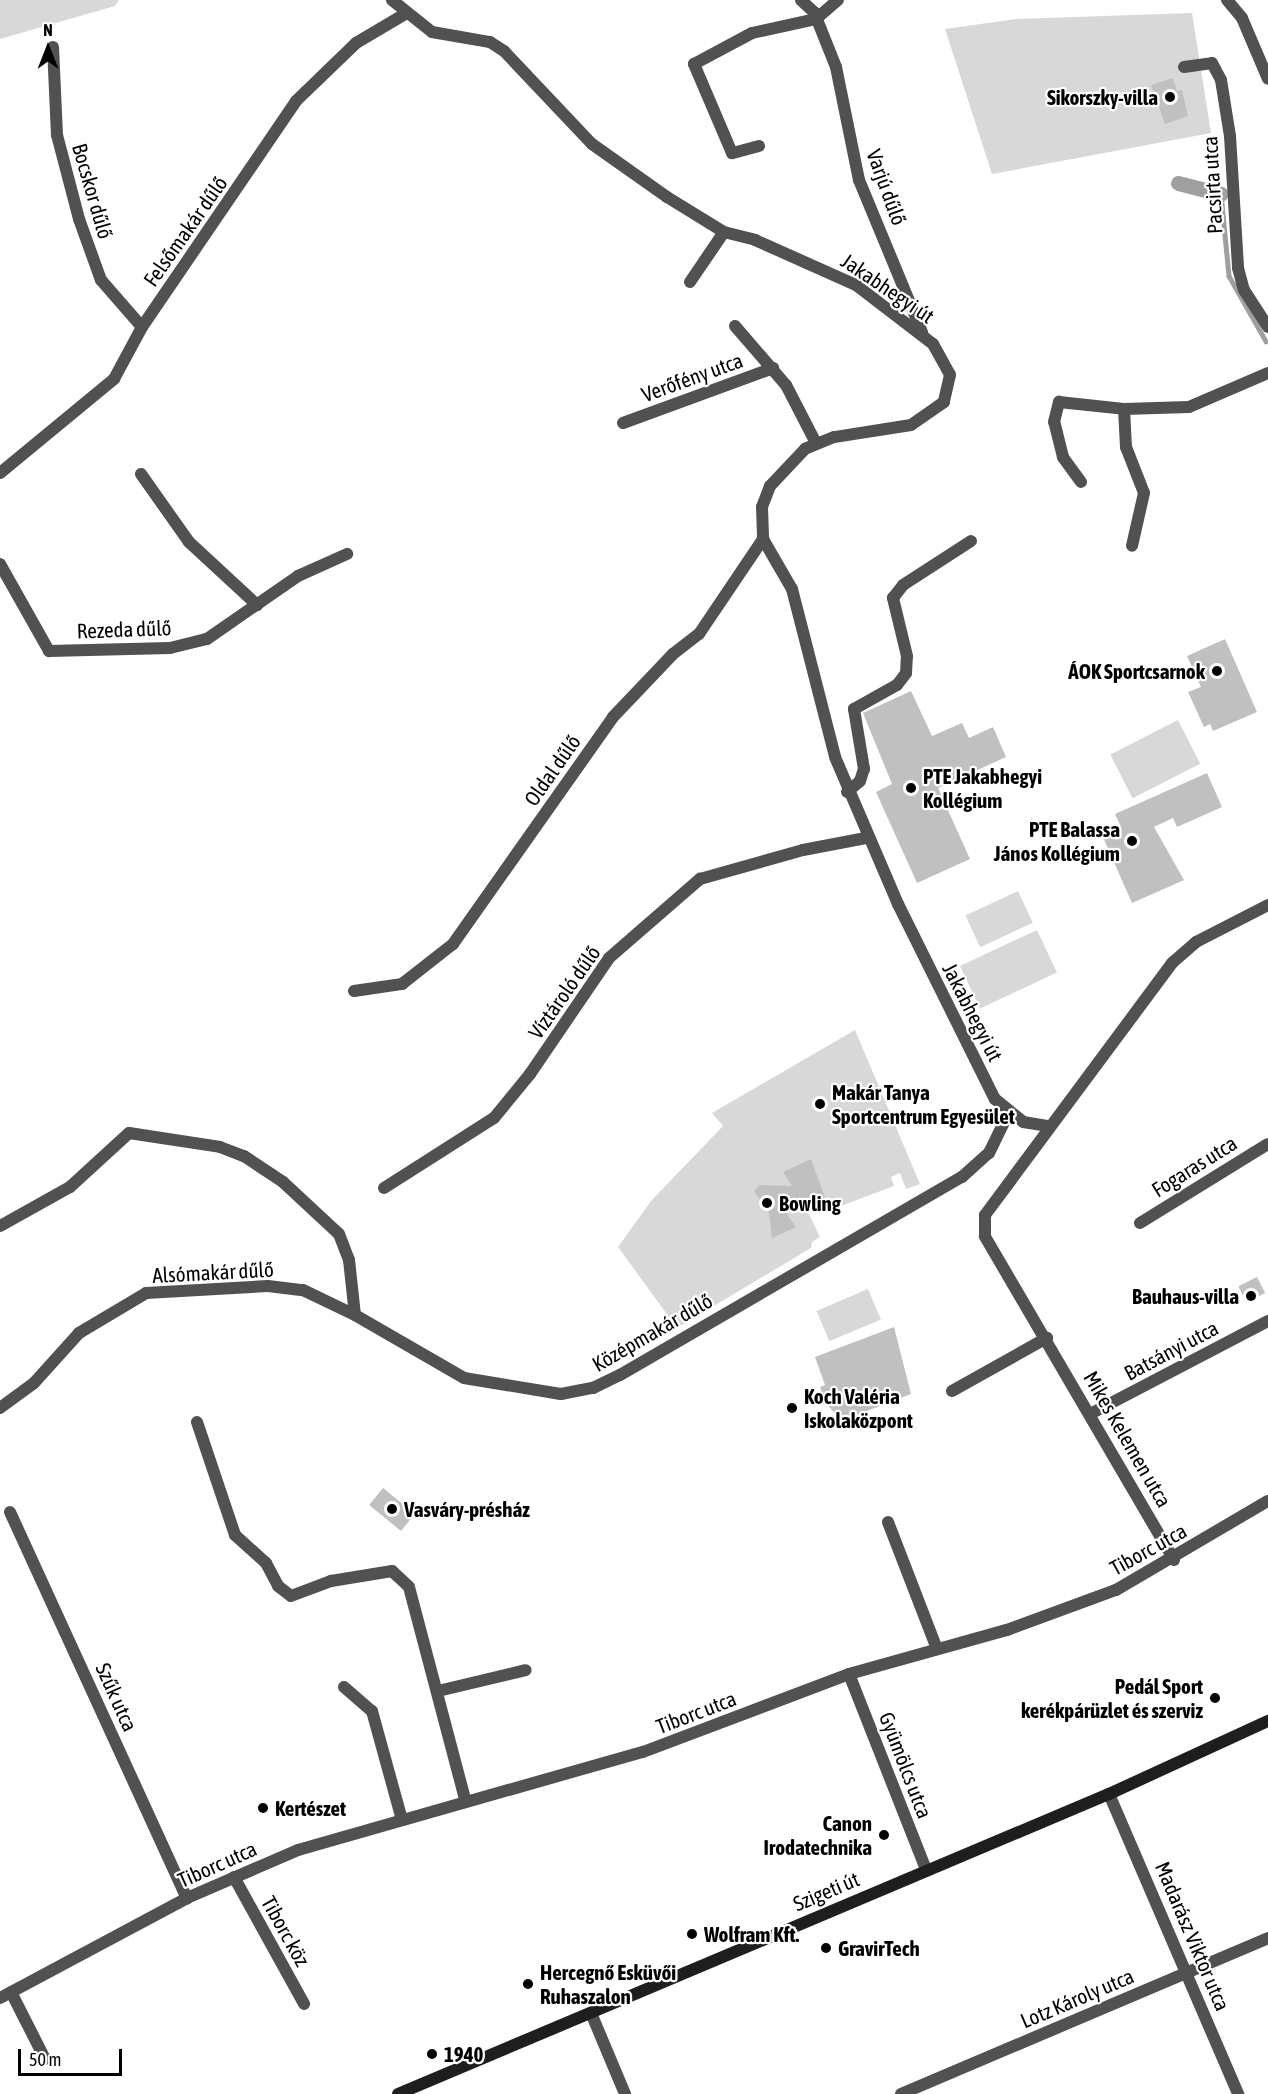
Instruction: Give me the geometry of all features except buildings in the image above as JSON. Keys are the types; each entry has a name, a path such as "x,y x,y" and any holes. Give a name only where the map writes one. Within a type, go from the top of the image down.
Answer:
{"street":[{"name":"Jakabhegyi út","path":"392,0 405,14 432,32 490,42 504,51 592,144 636,177 724,232 826,270 922,332 950,375 944,402 911,425 816,443 790,462 770,486 762,507 763,539 792,589 847,792 866,838 995,1099 1008,1114"},
{"name":"Varjú dűlő","path":"801,0 816,19 836,67 859,180 922,332"},
{"path":"759,146 732,153 694,64 752,33 816,19 838,0"},
{"path":"1227,0 1242,18 1268,79"},
{"name":"Felsőmakár dűlő","path":"0,473 114,379 142,327 296,100 356,43 405,14"},
{"name":"Bocskor dűlő","path":"53,47 57,135 83,230 100,280 142,327"},
{"name":"Pacsirta utca","path":"1184,67 1212,63 1221,80 1230,136 1238,268 1244,290 1268,327"},
{"path":"690,282 724,232"},
{"path":"735,326 773,368 816,443"},
{"name":"Verőfény utca","path":"623,423 773,368"},
{"path":"1082,482 1063,457 1054,422 1059,402 1124,409 1189,407 1268,374"},
{"path":"1124,409 1122,428 1144,493 1132,546"},
{"path":"141,474 189,542 257,605"},
{"name":"Oldal dűlő","path":"354,991 402,984 453,944 613,717 673,654 699,634 763,539"},
{"path":"847,792 860,781 864,769 854,709 897,685 906,673 907,656 893,598 903,585 971,541"},
{"name":"Rezeda dűlő","path":"0,564 50,651 193,645 298,576 347,554"},
{"name":"Víztároló dűlő","path":"384,1188 494,1118 530,1074 609,958 700,879 780,855 866,838"},
{"path":"1008,1114 1023,1122 1049,1126 1178,958 1196,942 1268,905"},
{"name":"Középmakár dűlő","path":"355,1315 464,1378 561,1394 593,1388 962,1177 989,1153 1008,1114"},
{"name":"Mikes Kelemen utca","path":"1049,1126 985,1215 985,1236 1092,1413 1174,1560"},
{"path":"0,1226 70,1187 129,1134 220,1147 244,1156 283,1182 339,1234 349,1260 355,1315"},
{"name":"Fogaras utca","path":"1140,1222 1268,1144"},
{"name":"Alsómakár dűlő","path":"0,1407 34,1383 79,1333 146,1293 268,1286 303,1290 355,1315"},
{"name":"Batsányi utca","path":"1092,1413 1268,1321"},
{"path":"952,1391 1047,1338"},
{"path":"197,1422 235,1534 266,1563 278,1586 291,1596 331,1581 392,1571 409,1587 466,1802"},
{"name":"Tiborc utca","path":"5,1995 187,1898 298,1850 643,1752 849,1674 1007,1630 1116,1590 1174,1560 1268,1501"},
{"name":"Szűk utca","path":"10,1512 187,1898"},
{"path":"888,1522 937,1649"},
{"path":"438,1691 526,1670"},
{"name":"Gyümölcs utca","path":"849,1674 926,1869"},
{"path":"344,1687 372,1711 402,1820"},
{"name":"Szigeti út","path":"398,2094 926,1869 1109,1794 1268,1721"},
{"name":"Madarász Viktor utca","path":"1109,1794 1188,1972 1238,2094"},
{"name":"Tiborc köz","path":"234,1877 304,2004"},
{"name":"Lotz Károly utca","path":"901,2094 1268,1938"},
{"path":"5,1995 45,2059"},
{"path":"591,2013 625,2094"}],"shaded area":[{"path":"0,0 119,0 115,6 0,39"},
{"path":"1192,13 1211,133 992,174 945,29 1016,19"},
{"path":"1178,720 1200,764 1133,798 1110,755"},
{"path":"1018,891 1033,923 980,947 965,916"},
{"path":"1037,930 1057,973 980,1009 960,966"},
{"path":"855,1030 920,1184 906,1189 900,1173 891,1177 894,1186 830,1210 827,1203 806,1208 820,1237 812,1242 811,1248 677,1328 618,1247 651,1201 723,1126 712,1113"},
{"path":"868,1289 881,1319 829,1341 816,1311"}],"waterway":[{"path":"1178,183 1221,194"},
{"path":"1221,194 1229,276 1266,341"}],"place":[{"name":"Sikorszky-villa","path":"1170,97"},
{"name":"ÁOK Sportcsarnok","path":"1217,671"},
{"name":"PTE Jakabhegyi Kollégium","path":"911,788"},
{"name":"PTE Balassa János Kollégium","path":"1132,841"},
{"name":"Makár Tanya Sportcentrum Egyesület","path":"820,1104"},
{"name":"Bowling","path":"767,1203"},
{"name":"Bauhaus-villa","path":"1251,1296"},
{"name":"Koch Valéria Iskolaközpont","path":"792,1408"},
{"name":"Vasváry-présház","path":"392,1509"},
{"name":"Pedál Sport kerékpárüzlet és szerviz","path":"1215,1698"},
{"name":"Kertészet","path":"263,1808"},
{"name":"Canon Irodatechnika","path":"884,1835"},
{"name":"Wolfram Kft.","path":"692,1934"},
{"name":"GravirTech","path":"826,1948"},
{"name":"Hercegnő Esküvői Ruhaszalon","path":"528,1984"},
{"name":"1940","path":"432,2054"}]}
